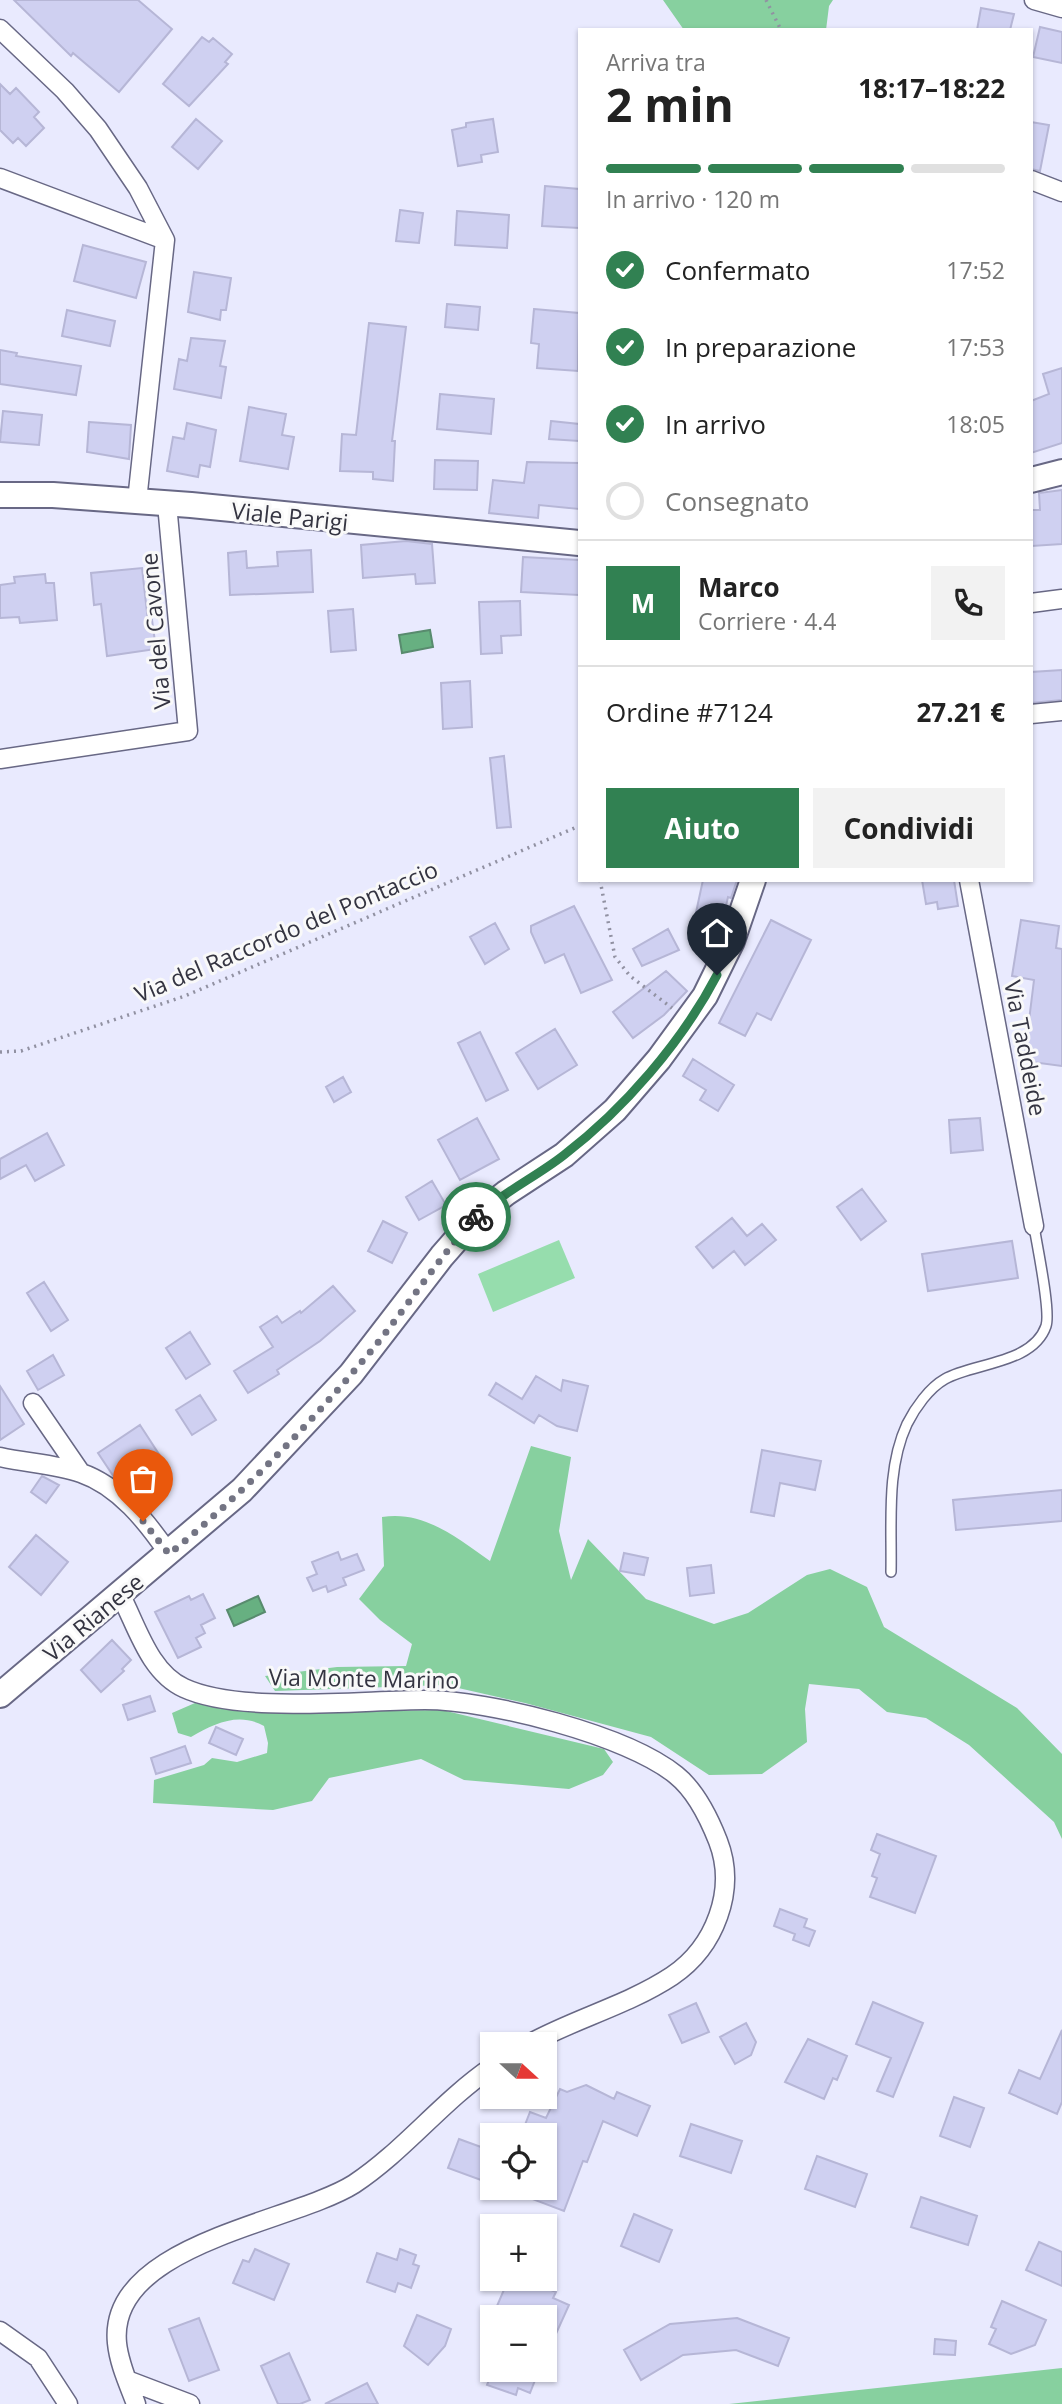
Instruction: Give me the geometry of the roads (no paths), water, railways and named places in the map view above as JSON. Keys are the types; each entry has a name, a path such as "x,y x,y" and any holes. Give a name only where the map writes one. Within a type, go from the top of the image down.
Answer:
{"main road":[{"path":"1033,479 1062,472"},
{"name":"Viale Parigi","path":"0,495 52,495 167,503 578,542"},
{"name":"Via Rianese","path":"0,1695 235,1497 321,1408 372,1349 442,1256 478,1215 564,1155 597,1128 689,1021 725,959 752,882"}],"street":[{"path":"1034,0 1062,8"},
{"path":"0,29 55,81 98,129 138,188 165,240 138,501"},
{"path":"0,178 165,240"},
{"path":"1033,181 1062,191"},
{"name":"Via del Cavone","path":"0,759 188,731 167,503"},
{"path":"1033,603 1062,599"},
{"path":"1033,714 1062,711"},
{"name":"Via Taddeide","path":"969,882 1034,1226"},
{"path":"33,1403 81,1473"},
{"path":"0,1457 81,1473 106,1486 127,1504 169,1554"},
{"name":"Via Monte Marino","path":"120,1594 157,1667 172,1682 190,1691 246,1701 428,1700 488,1707 616,1743 669,1770 687,1786 714,1832 725,1870 722,1905 709,1936 694,1956 666,1979 554,2032"},
{"path":"136,2404 117,2342 119,2321 127,2301 148,2276 188,2248 318,2203 353,2184 480,2077"},
{"path":"0,2331 38,2358 68,2404"},
{"path":"127,2380 190,2404"}],"lane":[{"path":"891,1572 895,1465 909,1419 944,1380 1012,1357 1035,1341 1046,1326 1047,1310 1034,1226"}]}
